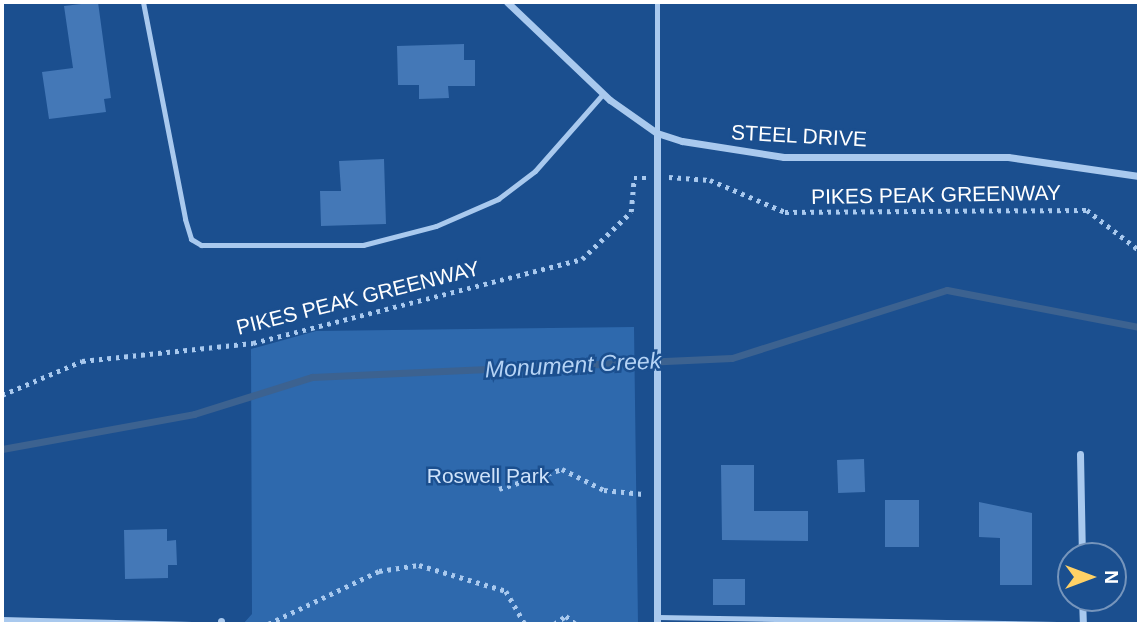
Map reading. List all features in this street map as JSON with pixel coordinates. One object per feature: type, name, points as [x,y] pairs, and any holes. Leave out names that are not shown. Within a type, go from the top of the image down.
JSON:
[{"type":"street","name":"STEEL DRIVE","points":[[507,2],[603,94],[657,133],[759,155],[1008,157],[1139,176]]},
{"type":"street","points":[[657,133],[657,621]]},
{"type":"street","points":[[1080,454],[1082,542]]},
{"type":"lane","points":[[143,2],[185,219],[191,239],[201,245],[363,245],[436,226],[498,199],[535,171],[603,94]]},
{"type":"lane","points":[[657,2],[657,133]]},
{"type":"lane","points":[[2,619],[192,624]]},
{"type":"lane","points":[[657,621],[1071,624]]},
{"type":"path","name":"PIKES PEAK GREENWAY","points":[[2,394],[82,361],[253,343],[582,259],[631,212],[634,177]]},
{"type":"path","name":"PIKES PEAK GREENWAY","points":[[685,177],[785,212],[885,216],[1022,208],[1087,210],[1139,250]]},
{"type":"path","points":[[499,489],[562,469],[604,490],[657,496]]},
{"type":"path","points":[[268,624],[379,571],[419,565],[506,591],[525,624]]},
{"type":"path","points":[[554,624],[566,616],[576,624]]},
{"type":"green space","name":"Roswell Park","points":[[634,327],[638,624],[243,624],[252,614],[251,349],[316,331]]},
{"type":"building","points":[[98,2],[111,98],[104,99],[106,112],[49,119],[42,72],[73,68],[64,6]]},
{"type":"building","points":[[464,44],[464,60],[475,60],[475,86],[448,86],[449,98],[419,99],[419,85],[398,85],[397,46]]},
{"type":"building","points":[[384,159],[386,224],[321,226],[320,191],[341,191],[339,161]]},
{"type":"building","points":[[864,459],[865,492],[838,493],[837,460]]},
{"type":"building","points":[[721,465],[754,465],[754,511],[808,511],[808,541],[722,540]]},
{"type":"building","points":[[885,500],[919,500],[919,547],[885,547]]},
{"type":"building","points":[[979,502],[1032,513],[1032,585],[1000,585],[1000,538],[979,537]]},
{"type":"building","points":[[167,529],[167,541],[176,540],[177,565],[168,565],[168,578],[125,579],[124,530]]},
{"type":"building","points":[[713,579],[745,579],[745,605],[713,605]]},
{"type":"waterway","name":"Monument Creek","points":[[2,449],[194,414],[312,377],[732,358],[947,290],[1139,327]]}]
